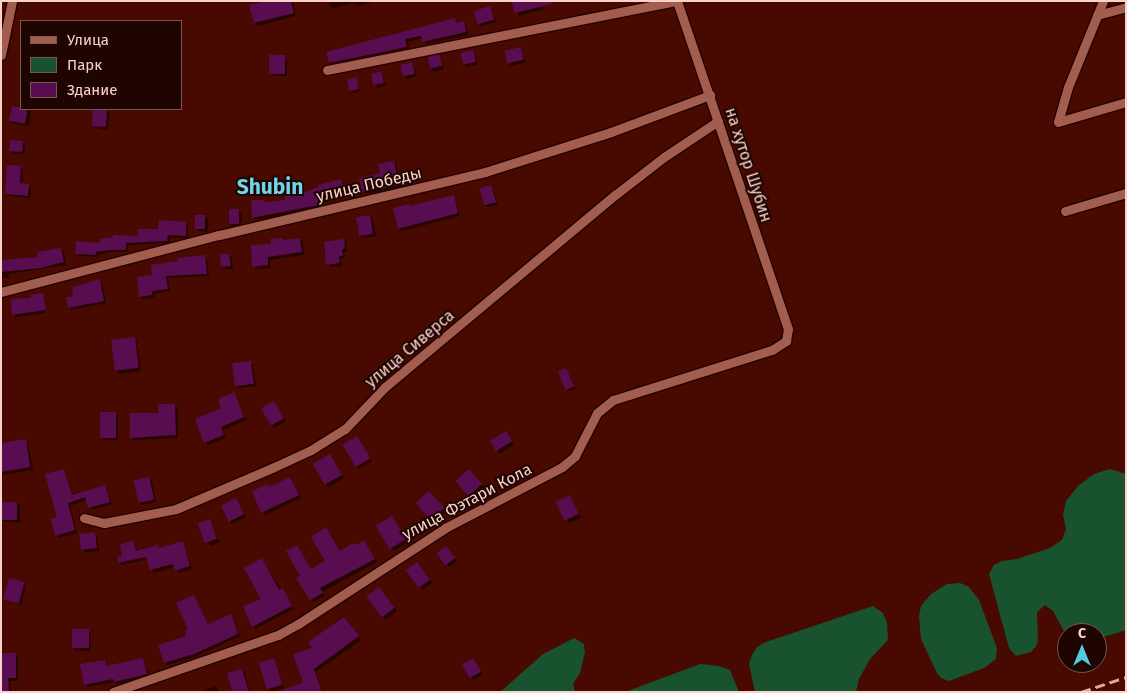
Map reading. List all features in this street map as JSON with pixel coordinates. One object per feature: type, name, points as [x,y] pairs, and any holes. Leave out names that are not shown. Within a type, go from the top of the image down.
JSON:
[{"type":"street","points":[[1,55],[12,1]]},
{"type":"street","points":[[327,70],[677,1]]},
{"type":"street","name":"на хутор Шубин","points":[[677,1],[710,95],[773,291],[786,322],[788,338]]},
{"type":"street","points":[[1103,1],[1068,87],[1058,122],[1126,102]]},
{"type":"street","points":[[1097,15],[1126,6]]},
{"type":"street","name":"улица Победы","points":[[1,292],[219,235],[485,172],[611,132],[710,95]]},
{"type":"street","name":"улица Сиверса","points":[[84,518],[104,523],[176,509],[311,450],[338,433],[385,387],[514,281],[614,195],[664,157],[718,121]]},
{"type":"street","points":[[1066,211],[1126,193]]},
{"type":"street","name":"улица Фэтари Кола","points":[[113,692],[278,635],[298,624],[444,528],[562,467],[575,456],[597,413],[613,400],[772,350],[784,344],[788,338]]},
{"type":"green space","points":[[1110,469],[1126,474],[1126,630],[1107,636],[1107,623],[1059,623],[1053,611],[1045,605],[1037,612],[1038,640],[1036,646],[1031,652],[1016,656],[1009,648],[989,574],[994,565],[1002,561],[1017,559],[1050,548],[1062,540],[1066,529],[1063,515],[1066,501],[1078,486],[1094,474]]},
{"type":"green space","points":[[960,583],[969,587],[979,600],[997,648],[996,659],[984,668],[949,681],[941,678],[937,673],[921,639],[919,616],[921,606],[931,594],[947,584]]},
{"type":"green space","points":[[873,606],[883,613],[887,623],[888,640],[870,659],[859,679],[856,692],[755,692],[749,664],[757,647],[766,642]]},
{"type":"green space","points":[[574,638],[584,644],[585,652],[580,673],[573,684],[575,692],[500,692],[543,654]]},
{"type":"green space","points":[[700,664],[719,666],[730,670],[739,692],[625,692]]},
{"type":"building","points":[[267,1],[291,1],[294,13],[254,23],[249,5]]},
{"type":"building","points":[[511,1],[551,1],[552,4],[515,13]]},
{"type":"building","points":[[490,6],[494,19],[478,24],[474,11]]},
{"type":"building","points":[[455,18],[456,23],[464,21],[466,32],[422,42],[421,36],[405,39],[407,47],[329,63],[326,52]]},
{"type":"building","points":[[521,47],[524,60],[507,63],[504,51]]},
{"type":"building","points":[[473,50],[476,62],[463,65],[460,53]]},
{"type":"building","points":[[439,54],[442,66],[430,69],[427,57]]},
{"type":"building","points":[[269,55],[285,55],[285,74],[269,74]]},
{"type":"building","points":[[412,62],[415,74],[403,77],[400,65]]},
{"type":"building","points":[[381,71],[384,83],[373,85],[371,74]]},
{"type":"building","points":[[356,77],[359,89],[349,91],[347,80]]},
{"type":"building","points":[[12,106],[20,108],[20,110],[28,110],[25,124],[9,121]]},
{"type":"building","points":[[93,110],[107,110],[106,127],[92,126]]},
{"type":"building","points":[[10,140],[23,141],[22,152],[9,151]]},
{"type":"building","points":[[394,161],[399,185],[362,192],[359,178],[380,173],[378,164]]},
{"type":"building","points":[[7,165],[21,166],[20,183],[29,184],[28,196],[5,194]]},
{"type":"building","points":[[341,179],[342,185],[346,184],[348,193],[333,197],[332,193],[317,197],[319,205],[252,218],[251,200],[264,200],[264,202],[285,200],[285,194],[301,193],[319,187],[318,185]]},
{"type":"building","points":[[491,185],[496,202],[484,206],[479,188]]},
{"type":"building","points":[[454,195],[458,213],[398,229],[393,208],[410,204],[410,206]]},
{"type":"building","points":[[229,209],[239,209],[239,224],[229,224]]},
{"type":"building","points":[[195,215],[205,215],[205,229],[195,229]]},
{"type":"building","points":[[370,215],[373,234],[359,236],[356,217]]},
{"type":"building","points":[[159,220],[186,222],[186,236],[168,235],[167,241],[126,243],[126,250],[96,252],[96,255],[75,254],[76,241],[100,243],[99,239],[113,237],[113,235],[138,236],[138,229],[158,229]]},
{"type":"building","points":[[282,238],[283,240],[300,238],[302,252],[268,257],[268,265],[252,267],[251,245],[271,244],[270,239]]},
{"type":"building","points":[[344,239],[345,249],[342,249],[343,256],[339,256],[340,263],[326,265],[324,242]]},
{"type":"building","points":[[61,248],[64,262],[41,268],[1,272],[1,260],[38,257],[37,252]]},
{"type":"building","points":[[220,254],[229,254],[231,266],[221,267]]},
{"type":"building","points":[[205,255],[207,274],[166,276],[168,289],[152,291],[152,295],[139,297],[137,277],[152,275],[151,265],[177,261],[177,258]]},
{"type":"building","points":[[100,279],[104,301],[68,308],[66,297],[72,297],[73,287]]},
{"type":"building","points":[[43,293],[46,310],[12,315],[11,299],[31,298],[30,295]]},
{"type":"building","points":[[135,337],[139,368],[115,371],[111,340]]},
{"type":"building","points":[[251,361],[254,384],[235,386],[232,363]]},
{"type":"building","points":[[566,368],[574,386],[566,390],[558,372]]},
{"type":"building","points":[[234,392],[244,417],[221,427],[224,435],[204,443],[195,419],[221,408],[218,399]]},
{"type":"building","points":[[274,401],[284,418],[271,426],[261,408]]},
{"type":"building","points":[[158,404],[175,404],[176,435],[130,438],[130,413],[158,413]]},
{"type":"building","points":[[100,412],[116,412],[116,438],[100,438]]},
{"type":"building","points":[[506,431],[512,441],[496,451],[490,441]]},
{"type":"building","points":[[357,436],[370,458],[356,467],[342,445]]},
{"type":"building","points":[[26,439],[30,467],[1,472],[1,443]]},
{"type":"building","points":[[330,454],[342,475],[325,485],[313,464]]},
{"type":"building","points":[[64,469],[72,495],[105,485],[110,502],[88,508],[85,497],[68,503],[75,530],[55,536],[51,519],[57,517],[45,474]]},
{"type":"building","points":[[469,469],[482,484],[469,496],[455,481]]},
{"type":"building","points":[[149,477],[154,499],[139,503],[133,481]]},
{"type":"building","points":[[290,477],[299,495],[261,513],[252,491],[268,484],[269,487]]},
{"type":"building","points":[[429,491],[444,508],[431,520],[415,503]]},
{"type":"building","points":[[570,495],[579,514],[564,521],[555,502]]},
{"type":"building","points":[[236,498],[244,514],[229,522],[221,506]]},
{"type":"building","points":[[1,502],[17,502],[17,520],[1,520]]},
{"type":"building","points":[[392,516],[406,539],[390,549],[376,526]]},
{"type":"building","points":[[210,519],[217,539],[205,543],[198,523]]},
{"type":"building","points":[[326,527],[340,551],[351,544],[358,544],[364,540],[375,559],[320,588],[323,593],[310,600],[296,578],[300,576],[286,551],[297,545],[311,569],[325,561],[311,537]]},
{"type":"building","points":[[95,532],[97,548],[81,550],[79,534]]},
{"type":"building","points":[[134,541],[136,551],[158,545],[159,548],[183,541],[190,566],[175,571],[173,564],[150,570],[146,557],[118,563],[117,557],[122,556],[120,544]]},
{"type":"building","points":[[446,546],[455,558],[445,565],[436,553]]},
{"type":"building","points":[[262,558],[279,590],[283,588],[292,606],[252,627],[243,606],[261,599],[244,568]]},
{"type":"building","points":[[417,562],[430,580],[419,588],[406,570]]},
{"type":"building","points":[[9,578],[24,582],[19,603],[3,599]]},
{"type":"building","points":[[379,587],[395,608],[382,617],[366,597]]},
{"type":"building","points":[[194,595],[208,624],[231,614],[238,634],[194,654],[164,663],[158,645],[186,636],[185,631],[188,629],[176,603]]},
{"type":"building","points":[[344,617],[359,636],[314,669],[322,692],[278,692],[303,682],[293,654],[312,648],[308,642]]},
{"type":"building","points":[[72,629],[89,629],[89,648],[72,648]]},
{"type":"building","points":[[1,653],[16,653],[16,678],[8,678],[9,692],[1,692]]},
{"type":"building","points":[[143,658],[147,674],[114,682],[113,679],[84,685],[80,664],[105,660],[106,666]]},
{"type":"building","points":[[274,658],[282,685],[267,689],[259,663]]},
{"type":"building","points":[[473,658],[481,672],[470,678],[462,664]]},
{"type":"building","points":[[242,669],[249,692],[232,692],[227,673]]},
{"type":"railway","points":[[1081,692],[1126,677]]},
{"type":"district","name":"Shubin","points":[[270,187]]}]
